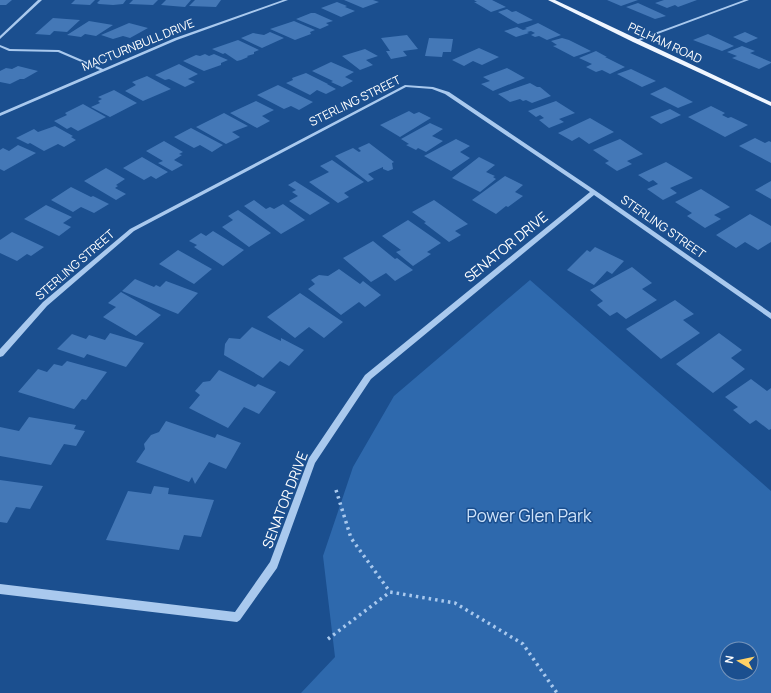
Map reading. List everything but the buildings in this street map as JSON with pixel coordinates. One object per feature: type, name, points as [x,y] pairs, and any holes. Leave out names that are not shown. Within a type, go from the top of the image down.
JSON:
[{"type":"main road","name":"PELHAM ROAD","points":[[551,0],[771,104]]},
{"type":"street","points":[[0,38],[40,0]]},
{"type":"street","name":"MACTURNBULL DRIVE","points":[[0,115],[176,39],[284,0]]},
{"type":"street","points":[[635,41],[747,0]]},
{"type":"street","points":[[0,46],[9,50],[59,51],[102,70]]},
{"type":"street","name":"STERLING STREET","points":[[0,354],[45,304],[132,230],[405,86],[433,88],[447,93],[594,192],[771,316]]},
{"type":"street","name":"SENATOR DRIVE","points":[[0,589],[236,617],[274,565],[312,461],[368,377],[594,192]]},
{"type":"path","points":[[336,490],[352,538],[390,592],[455,603],[462,607],[523,644],[557,693]]},
{"type":"path","points":[[328,639],[390,592]]},
{"type":"green space","name":"Power Glen Park","points":[[530,280],[771,491],[771,693],[301,693],[335,657],[323,556],[353,467],[394,396]]}]
